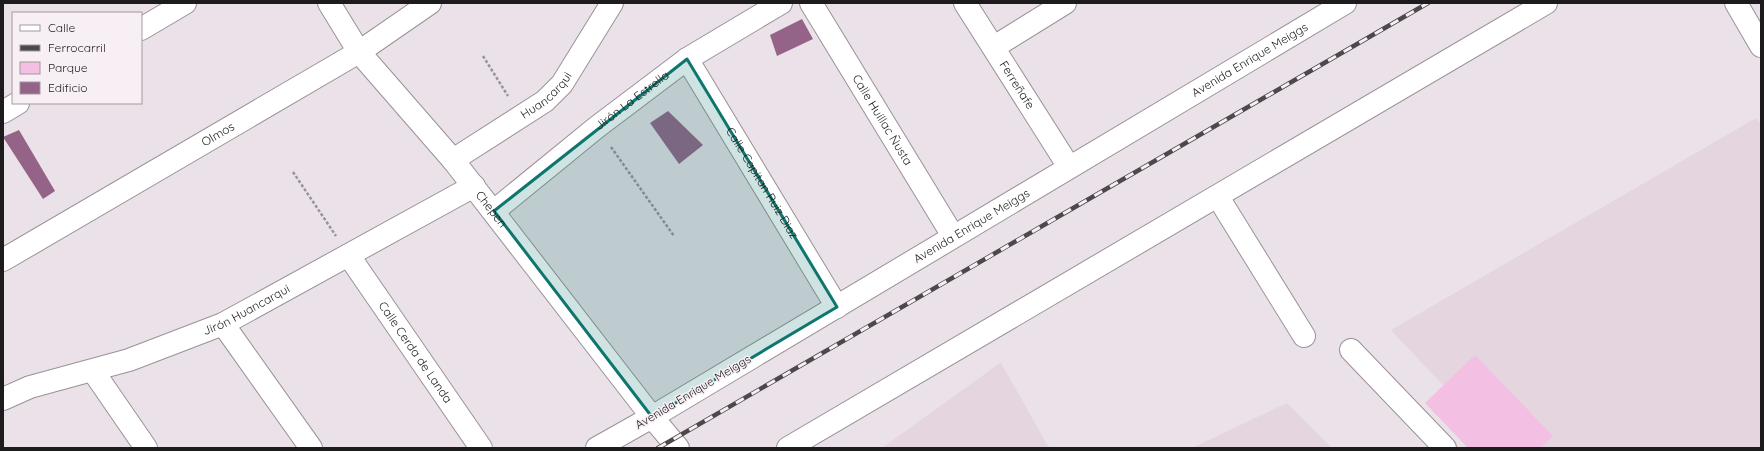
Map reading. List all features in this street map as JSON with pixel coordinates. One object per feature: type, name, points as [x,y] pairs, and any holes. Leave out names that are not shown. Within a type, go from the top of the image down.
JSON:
[{"type":"street","points":[[142,28],[185,3]]},
{"type":"street","name":"Chepen","points":[[329,3],[359,52],[474,186],[652,417],[678,448]]},
{"type":"street","name":"Olmos","points":[[3,260],[359,52],[430,3]]},
{"type":"street","name":"Huancarqui","points":[[453,160],[545,102],[562,84],[612,3]]},
{"type":"street","name":"Jirón La Estrella","points":[[494,211],[597,127],[686,59],[781,3]]},
{"type":"street","name":"Calle Huillac Ñusta","points":[[811,3],[953,236]]},
{"type":"street","name":"Ferreñafe","points":[[965,3],[1069,167]]},
{"type":"street","points":[[994,47],[1065,3]]},
{"type":"street","points":[[788,448],[1218,197],[1546,3]]},
{"type":"street","points":[[1736,3],[1761,46]]},
{"type":"street","name":"Avenida Enrique Meiggs","points":[[598,448],[837,307],[1339,4]]},
{"type":"street","name":"Calle Capitan Ruiz Diaz","points":[[686,59],[837,307]]},
{"type":"street","points":[[3,112],[16,104]]},
{"type":"street","name":"Jirón Huancarqui","points":[[3,399],[30,387],[129,360],[223,324],[474,186]]},
{"type":"street","points":[[1218,197],[1304,336]]},
{"type":"street","name":"Calle Cerda de Landa","points":[[349,256],[481,448]]},
{"type":"street","points":[[223,324],[311,448]]},
{"type":"street","points":[[1351,350],[1445,448]]},
{"type":"street","points":[[93,371],[146,448]]},
{"type":"path","points":[[482,56],[522,117]]},
{"type":"path","points":[[597,127],[674,236]]},
{"type":"path","points":[[293,172],[349,256]]},
{"type":"highlighted area","points":[[687,59],[837,307],[652,417],[494,211]]},
{"type":"shaded area","points":[[1756,118],[1761,124],[1761,448],[1502,448],[1391,330]]},
{"type":"shaded area","points":[[1000,363],[1049,448],[882,448]]},
{"type":"shaded area","points":[[1287,403],[1332,448],[1192,448]]},
{"type":"green space","points":[[1475,355],[1553,436],[1540,448],[1468,448],[1425,403]]},
{"type":"building","points":[[802,19],[813,39],[777,56],[770,35]]},
{"type":"building","points":[[668,111],[703,145],[679,164],[650,123]]},
{"type":"building","points":[[19,130],[55,191],[43,199],[3,137]]},
{"type":"railway","points":[[658,448],[1428,3]]}]
